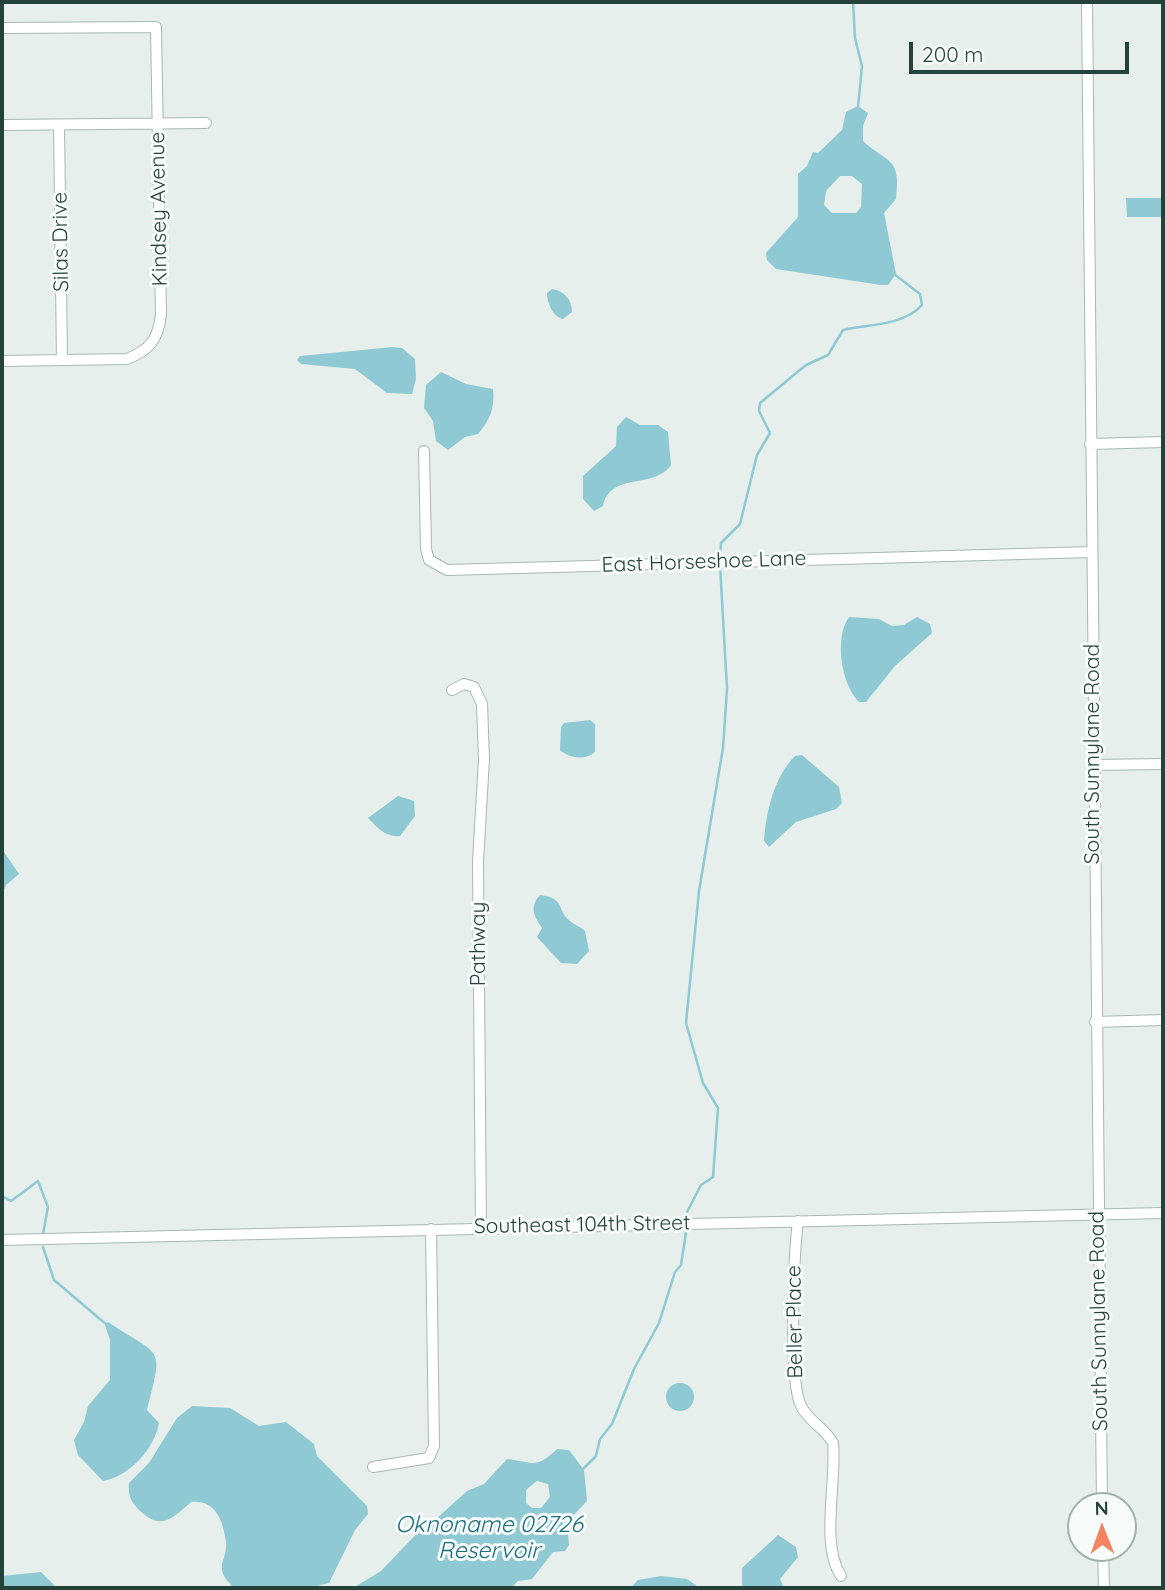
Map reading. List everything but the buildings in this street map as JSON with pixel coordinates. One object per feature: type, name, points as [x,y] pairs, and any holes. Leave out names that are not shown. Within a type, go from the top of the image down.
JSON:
[{"type":"street","name":"South Sunnylane Road","points":[[1087,2],[1102,1492]]},
{"type":"street","name":"Kindsey Avenue","points":[[2,28],[156,27],[159,332],[153,343],[141,354],[128,359],[2,361]]},
{"type":"street","points":[[2,125],[206,123]]},
{"type":"street","name":"Silas Drive","points":[[60,125],[62,360]]},
{"type":"street","points":[[1090,443],[1163,442]]},
{"type":"street","name":"East Horseshoe Lane","points":[[424,451],[426,550],[429,560],[447,570],[1092,552]]},
{"type":"street","name":"Pathway","points":[[452,690],[458,685],[474,687],[482,704],[484,759],[478,861],[481,1228]]},
{"type":"street","points":[[1093,765],[1163,764]]},
{"type":"street","points":[[1096,1022],[1163,1020]]},
{"type":"street","name":"Southeast 104th Street","points":[[2,1240],[1163,1213]]},
{"type":"street","name":"Beller Place","points":[[798,1221],[793,1255],[795,1377],[800,1405],[833,1443],[832,1548],[836,1568],[841,1576]]},
{"type":"street","points":[[373,1467],[429,1458],[434,1446],[431,1229]]},
{"type":"street","points":[[1103,1562],[1104,1588]]},
{"type":"water","points":[[858,106],[868,113],[863,126],[863,141],[890,162],[897,175],[896,199],[884,213],[896,274],[888,285],[776,269],[767,260],[766,253],[798,217],[798,174],[807,166],[813,152],[818,153],[842,130],[846,112]],"holes":[[[840,176],[852,176],[862,184],[861,207],[856,213],[832,213],[824,205],[826,191]]]},
{"type":"water","points":[[1126,198],[1163,198],[1163,217],[1127,217]]},
{"type":"water","points":[[552,289],[564,294],[571,303],[572,312],[563,319],[554,313],[549,305],[547,293]]},
{"type":"water","points":[[402,348],[415,359],[416,379],[412,394],[387,393],[355,369],[301,364],[297,360],[300,356]]},
{"type":"water","points":[[441,372],[466,384],[493,389],[489,419],[482,429],[478,434],[465,437],[448,450],[436,441],[433,421],[424,408],[426,385]]},
{"type":"water","points":[[626,417],[640,425],[658,425],[668,432],[671,465],[664,473],[615,488],[603,506],[594,511],[583,499],[583,476],[616,446],[617,427]]},
{"type":"water","points":[[849,617],[879,619],[892,626],[904,625],[917,617],[930,624],[932,633],[895,666],[866,702],[859,702],[844,673],[841,648],[844,626]]},
{"type":"water","points":[[590,720],[595,724],[595,752],[587,757],[577,757],[560,750],[561,727],[564,723]]},
{"type":"water","points":[[802,755],[839,787],[842,803],[836,809],[796,822],[769,847],[764,841],[776,784],[795,756]]},
{"type":"water","points":[[398,796],[414,801],[415,816],[400,836],[395,836],[382,831],[368,818]]},
{"type":"water","points":[[2,849],[19,874],[6,885],[2,895]]},
{"type":"water","points":[[540,895],[554,899],[566,917],[585,931],[589,951],[577,964],[561,963],[537,937],[542,928],[534,908]]},
{"type":"water","points":[[108,1322],[149,1348],[154,1355],[156,1373],[147,1410],[159,1423],[152,1442],[139,1460],[122,1473],[103,1481],[78,1455],[74,1440],[84,1422],[88,1406],[110,1380],[110,1340],[105,1325]]},
{"type":"water","points":[[680,1383],[690,1387],[694,1397],[690,1407],[680,1411],[670,1407],[666,1397],[670,1387]]},
{"type":"water","points":[[192,1406],[230,1408],[259,1426],[286,1422],[314,1444],[317,1456],[367,1506],[368,1514],[355,1530],[329,1583],[309,1588],[234,1588],[223,1574],[225,1534],[220,1519],[212,1508],[199,1502],[191,1502],[171,1518],[159,1521],[146,1516],[135,1506],[129,1494],[129,1483],[149,1463],[177,1418]]},
{"type":"water","name":"Oknoname 02726 Reservoir","points":[[557,1449],[569,1450],[584,1470],[587,1501],[567,1522],[569,1545],[565,1551],[553,1552],[532,1579],[518,1581],[511,1588],[353,1588],[381,1571],[423,1527],[467,1491],[484,1484],[507,1459],[539,1462]],"holes":[[[537,1481],[548,1484],[550,1497],[541,1508],[532,1508],[526,1503],[526,1490]]]},
{"type":"water","points":[[778,1535],[796,1547],[798,1557],[780,1579],[784,1588],[742,1588],[742,1568]]},
{"type":"water","points":[[41,1572],[57,1588],[2,1588],[2,1576]]},
{"type":"water","points":[[661,1576],[687,1579],[700,1588],[630,1588],[638,1580]]},
{"type":"waterway","points":[[853,2],[855,38],[862,66],[858,107]]},
{"type":"waterway","points":[[720,558],[721,543],[740,524],[757,455],[770,433],[759,411],[760,403],[806,365],[828,355],[843,330],[896,321],[922,305],[920,294],[894,274]]},
{"type":"waterway","points":[[687,1212],[701,1185],[713,1177],[718,1108],[703,1083],[686,1023],[699,891],[723,748],[727,689],[720,565]]},
{"type":"waterway","points":[[2,1196],[11,1201],[38,1181],[48,1207],[43,1234]]},
{"type":"waterway","points":[[581,1471],[596,1456],[600,1439],[612,1424],[634,1369],[659,1323],[675,1272],[681,1265],[686,1232]]},
{"type":"waterway","points":[[43,1247],[54,1280],[107,1325]]}]
